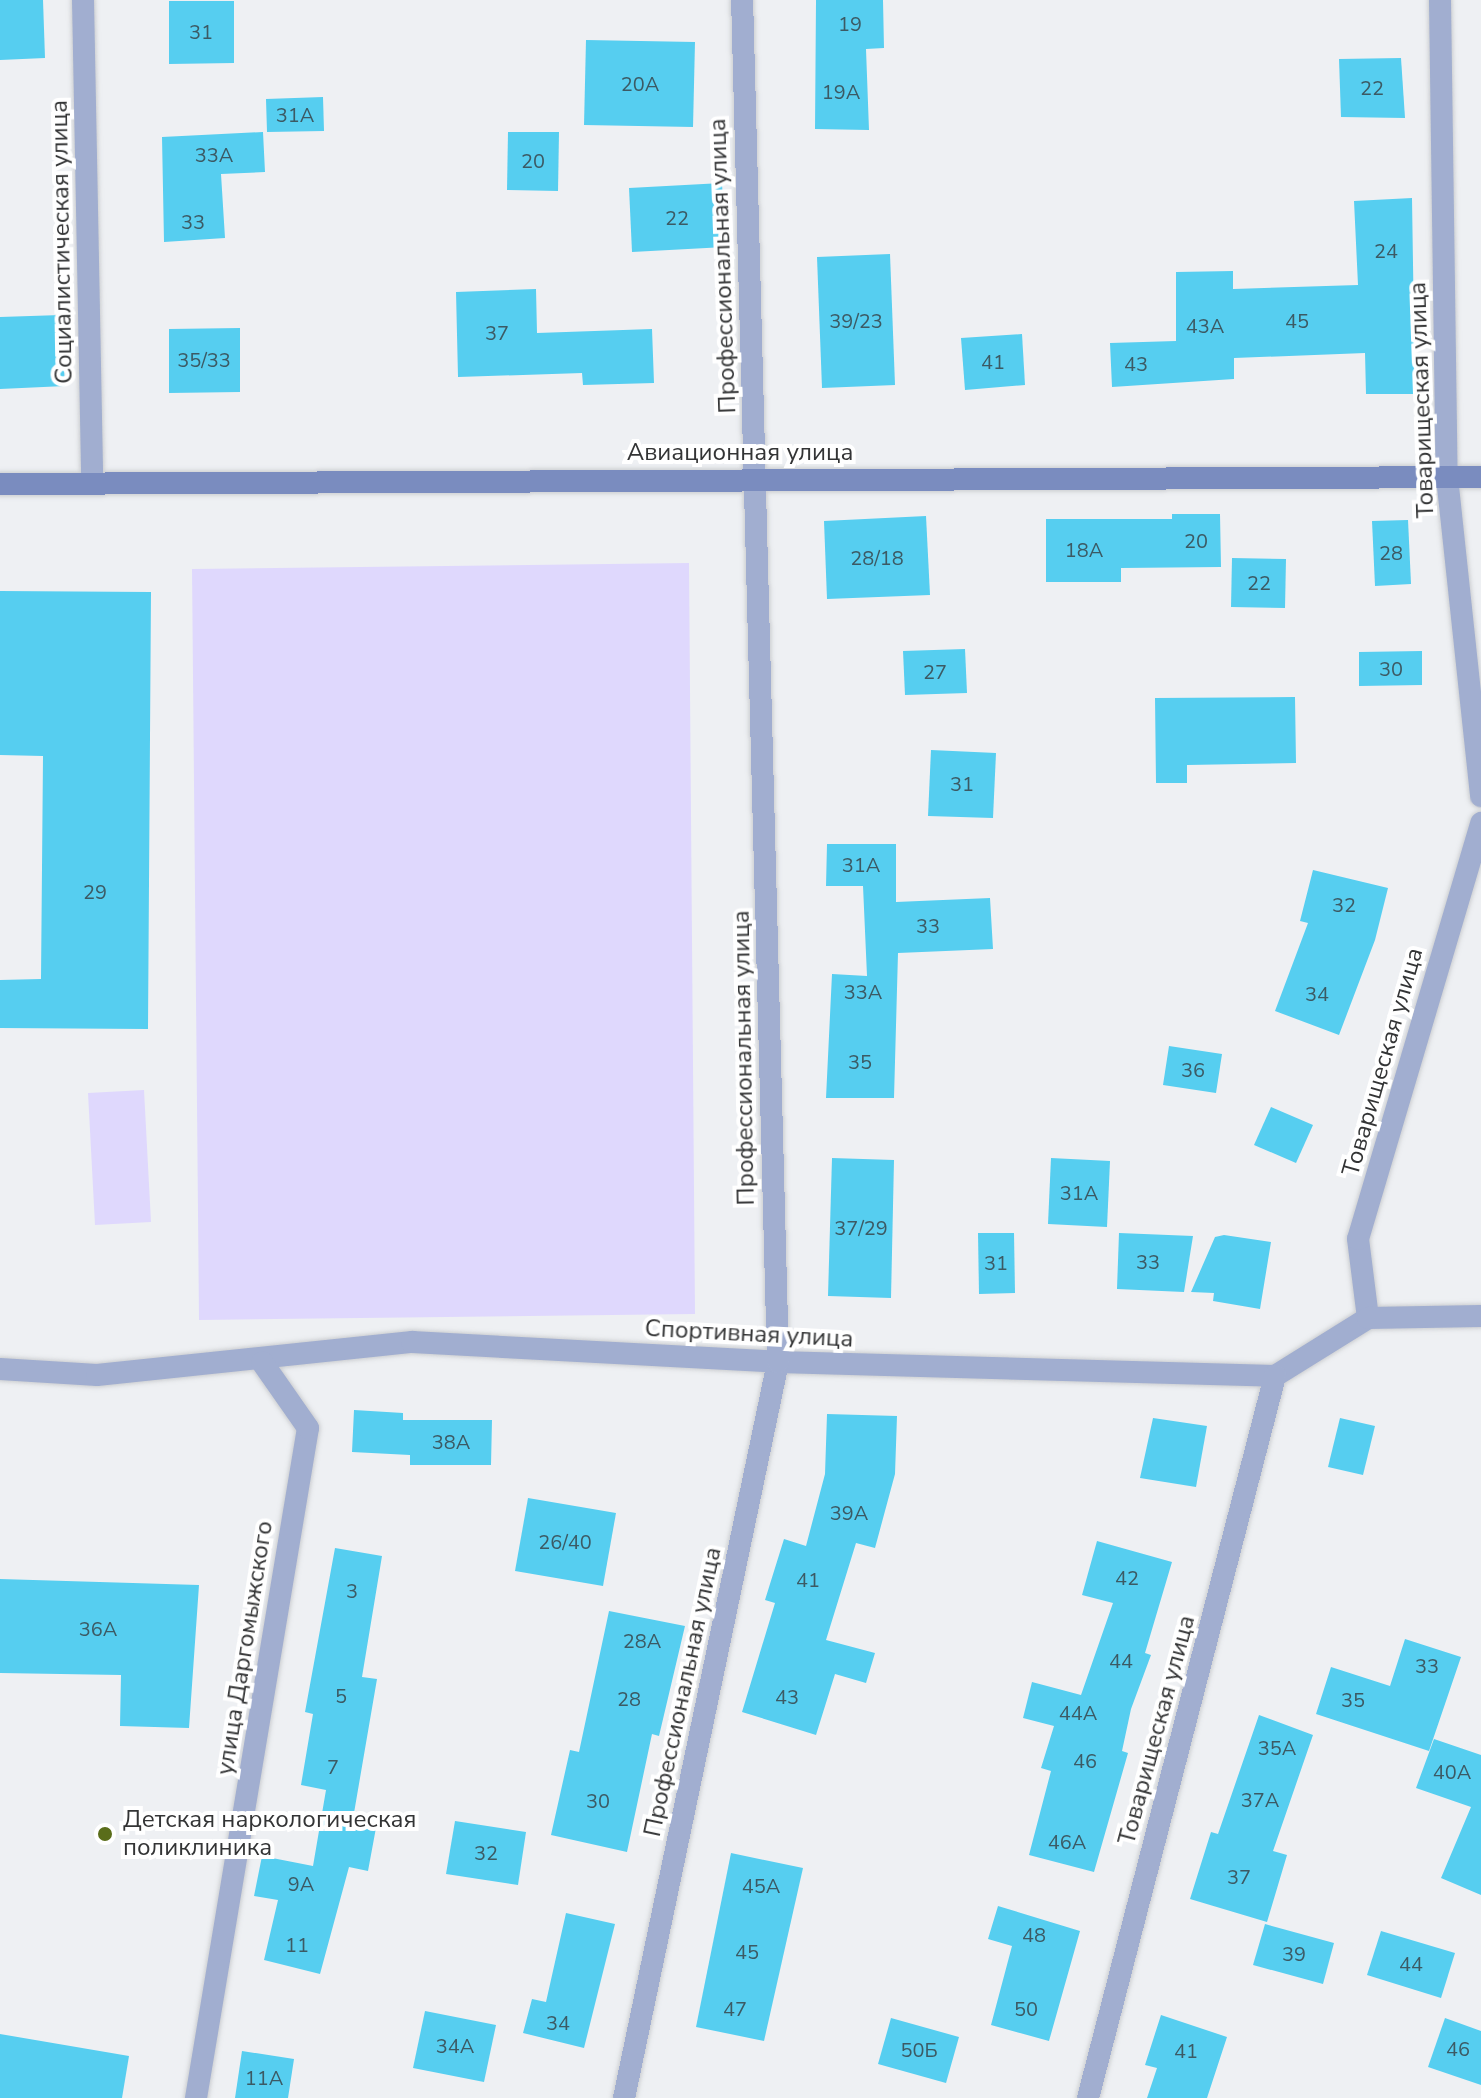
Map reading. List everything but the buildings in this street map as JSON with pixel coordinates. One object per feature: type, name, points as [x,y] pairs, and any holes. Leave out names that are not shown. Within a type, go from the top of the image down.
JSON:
[{"type":"main road","name":"Авиационная улица","points":[[0,484],[1481,477]]},
{"type":"street","name":"Социалистическая улица","points":[[83,0],[92,484]]},
{"type":"street","name":"Профессиональная улица","points":[[624,2098],[778,1362],[742,0]]},
{"type":"street","name":"Товарищеская улица","points":[[1440,0],[1447,477],[1481,796]]},
{"type":"street","name":"Товарищеская улица","points":[[1368,1318],[1358,1239],[1481,823]]},
{"type":"street","points":[[1275,1376],[1368,1318],[1481,1316]]},
{"type":"street","name":"Спортивная улица","points":[[0,1369],[97,1375],[262,1362],[412,1342],[778,1362],[1275,1376]]},
{"type":"street","name":"улица Даргомыжского","points":[[196,2098],[308,1428],[262,1362]]},
{"type":"street","name":"Товарищеская улица","points":[[1088,2098],[1275,1376]]},
{"type":"shaded area","points":[[689,563],[695,1314],[199,1320],[192,569]]},
{"type":"shaded area","points":[[144,1090],[151,1222],[95,1225],[88,1093]]},
{"type":"place","name":"Детская наркологическая поликлиника","points":[[105,1834]]}]
